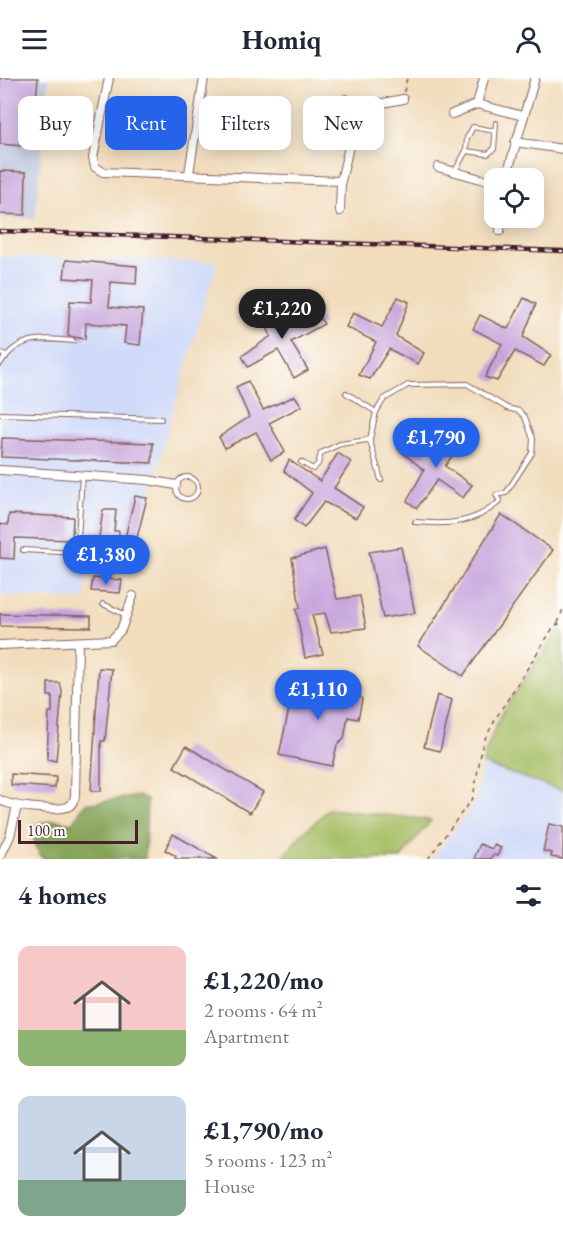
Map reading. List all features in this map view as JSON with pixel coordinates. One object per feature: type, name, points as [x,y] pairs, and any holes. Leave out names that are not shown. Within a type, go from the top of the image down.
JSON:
[{"type":"street","points":[[109,78],[93,158],[95,167],[106,172],[189,173],[340,181]]},
{"type":"street","points":[[189,173],[204,78]]},
{"type":"street","points":[[477,104],[484,78]]},
{"type":"street","points":[[508,168],[535,78]]},
{"type":"street","points":[[384,103],[403,99]]},
{"type":"street","points":[[452,114],[477,104],[523,116]]},
{"type":"street","points":[[515,142],[563,149]]},
{"type":"street","points":[[340,211],[340,181],[348,150]]},
{"type":"street","points":[[438,167],[484,180]]},
{"type":"street","points":[[0,470],[148,480],[176,485]]},
{"type":"street","points":[[0,645],[111,640],[121,630],[133,596]]},
{"type":"street","points":[[0,800],[17,806],[64,808],[69,807],[75,797],[78,643]]},
{"type":"street","points":[[0,856],[10,836],[17,806]]},
{"type":"lane","points":[[466,151],[488,154],[494,149],[496,123]]},
{"type":"lane","points":[[455,171],[466,151],[467,138],[473,127],[495,131]]},
{"type":"lane","points":[[0,364],[22,345],[39,338],[74,341]]},
{"type":"lane","points":[[0,352],[6,357]]},
{"type":"lane","points":[[301,462],[313,469],[318,464],[321,453],[340,444],[370,439],[376,412],[384,399],[408,386],[467,384],[507,408],[519,411],[525,417],[533,439],[532,453],[506,493],[496,495],[500,501],[488,512],[448,525],[415,522]]},
{"type":"lane","points":[[346,393],[376,412]]},
{"type":"lane","points":[[0,414],[160,419]]},
{"type":"lane","points":[[367,440],[370,441],[381,480]]},
{"type":"lane","points":[[23,550],[77,553],[82,476]]},
{"type":"lane","points":[[187,476],[195,479],[198,490],[195,496],[184,499],[176,492],[176,485],[180,479],[187,476]]},
{"type":"lane","points":[[103,604],[127,615]]},
{"type":"path","points":[[403,99],[407,78]]},
{"type":"path","points":[[428,859],[472,796],[483,742],[499,713],[558,624],[563,609]]},
{"type":"path","points":[[558,624],[563,625]]},
{"type":"shaded area","points":[[0,78],[49,78],[47,96],[18,96],[18,150],[42,150],[35,219],[0,217]]},
{"type":"shaded area","points":[[0,256],[217,262],[171,418],[132,565],[88,563],[85,600],[0,595]]},
{"type":"shaded area","points":[[559,630],[563,632],[563,859],[432,859],[469,811],[476,798],[485,752],[492,735],[521,685]]},
{"type":"green space","points":[[559,630],[563,632],[563,791],[483,764],[495,727],[504,710]]},
{"type":"green space","points":[[139,796],[147,799],[145,859],[43,859],[35,846],[32,826],[55,820],[72,823],[85,804]]},
{"type":"green space","points":[[329,809],[431,820],[400,859],[282,859],[300,836]]},
{"type":"building","points":[[0,78],[38,78],[36,96],[18,96],[18,146],[0,144]]},
{"type":"building","points":[[0,171],[26,172],[25,215],[0,214]]},
{"type":"building","points":[[66,260],[137,266],[136,284],[111,282],[109,307],[143,310],[140,345],[124,343],[126,326],[86,323],[85,339],[68,336],[70,301],[91,302],[93,280],[64,278]]},
{"type":"building","points":[[398,297],[409,302],[396,336],[424,353],[418,364],[389,349],[370,379],[359,375],[376,342],[346,327],[353,313],[382,327]]},
{"type":"building","points":[[524,298],[536,304],[523,337],[551,355],[544,366],[515,351],[497,381],[485,377],[502,344],[473,329],[480,315],[508,329]]},
{"type":"building","points":[[269,300],[284,328],[317,314],[324,324],[291,342],[308,370],[294,378],[278,350],[248,367],[242,356],[271,336],[257,306]]},
{"type":"building","points":[[248,381],[263,410],[295,396],[302,406],[269,423],[285,452],[271,460],[256,432],[225,448],[219,437],[249,417],[236,387]]},
{"type":"building","points":[[455,430],[466,436],[445,466],[472,485],[463,498],[437,480],[417,508],[407,501],[424,470],[398,449],[406,439],[433,457]]},
{"type":"building","points":[[2,438],[153,443],[152,463],[1,457]]},
{"type":"building","points":[[338,453],[351,462],[334,488],[363,507],[356,518],[324,502],[304,528],[294,520],[312,493],[284,471],[289,460],[320,481]]},
{"type":"building","points":[[135,496],[147,498],[131,562],[123,560],[127,546],[123,546]]},
{"type":"building","points":[[103,510],[116,510],[114,531],[119,531],[118,546],[97,545],[97,561],[80,561],[82,537],[99,537]]},
{"type":"building","points":[[9,514],[73,517],[72,540],[15,538],[14,559],[0,558],[0,524],[8,525]]},
{"type":"building","points":[[501,514],[553,550],[463,676],[418,646]]},
{"type":"building","points":[[401,547],[415,613],[383,618],[369,552]]},
{"type":"building","points":[[325,549],[337,599],[360,596],[366,628],[331,632],[325,613],[312,615],[323,654],[305,658],[296,609],[300,608],[292,558]]},
{"type":"building","points":[[93,578],[122,580],[120,593],[91,591]]},
{"type":"building","points":[[0,614],[91,616],[91,627],[0,626]]},
{"type":"building","points":[[99,668],[112,669],[105,741],[101,741],[101,791],[91,791]]},
{"type":"building","points":[[295,682],[313,682],[358,692],[362,700],[358,719],[348,717],[344,739],[337,745],[332,766],[279,755]]},
{"type":"building","points":[[48,683],[60,683],[62,691],[56,761],[47,759],[49,712],[52,712],[52,696],[48,696]]},
{"type":"building","points":[[437,695],[452,700],[440,751],[424,747]]},
{"type":"building","points":[[186,746],[263,792],[250,813],[174,767]]},
{"type":"building","points":[[11,774],[56,777],[55,788],[11,785]]},
{"type":"building","points":[[549,824],[563,827],[563,859],[551,857],[552,853],[543,851]]},
{"type":"building","points":[[173,834],[217,859],[175,859],[176,856],[165,850]]},
{"type":"building","points":[[480,844],[492,849],[494,845],[501,848],[497,856],[493,855],[491,859],[474,859]]},
{"type":"railway","points":[[0,231],[563,251]]}]
